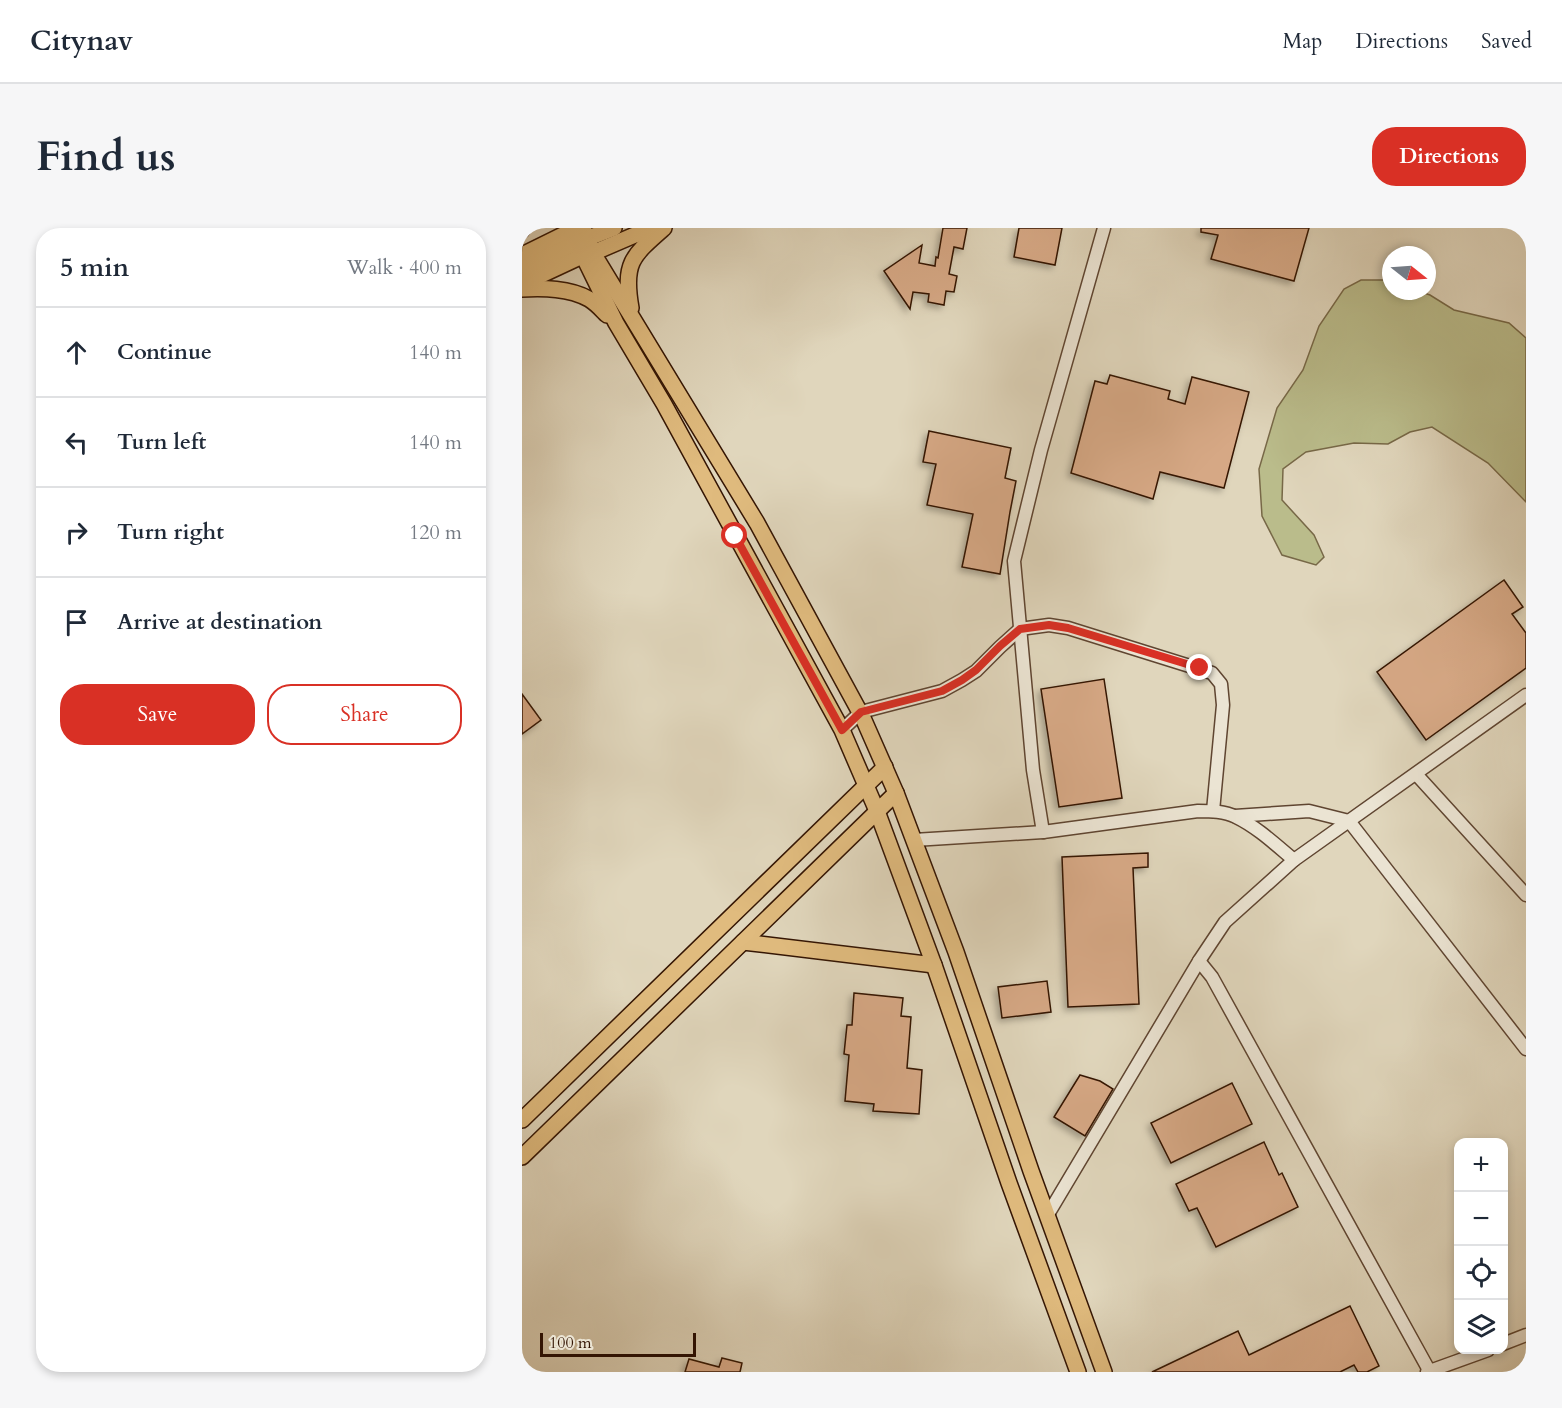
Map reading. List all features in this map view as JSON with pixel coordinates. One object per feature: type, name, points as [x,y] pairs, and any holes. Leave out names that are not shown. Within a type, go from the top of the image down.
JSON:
[{"type":"main road","points":[[522,255],[614,228]]},
{"type":"main road","points":[[522,269],[580,238],[651,228]]},
{"type":"main road","points":[[632,317],[628,292],[629,271],[633,258],[664,228]]},
{"type":"main road","points":[[522,284],[580,238]]},
{"type":"main road","points":[[580,238],[632,317],[757,523],[861,712],[896,793],[956,952],[1047,1216],[1104,1372]]},
{"type":"main road","points":[[580,238],[616,323],[664,404],[842,730],[877,811],[934,965],[1009,1183],[1078,1372]]},
{"type":"main road","points":[[522,289],[557,290],[577,294],[591,300],[616,323]]},
{"type":"main road","points":[[522,1120],[885,767]]},
{"type":"main road","points":[[522,1157],[896,793]]},
{"type":"main road","points":[[742,942],[934,965]]},
{"type":"street","points":[[1043,832],[1033,770],[1014,561],[1041,450],[1104,228]]},
{"type":"street","points":[[842,730],[861,712],[942,691],[962,680],[1020,629],[1049,625],[1068,628],[1212,673],[1221,684],[1223,705],[1213,812]]},
{"type":"street","points":[[1047,1216],[1199,960],[1225,922],[1294,860],[1526,696]]},
{"type":"street","points":[[1416,774],[1526,894]]},
{"type":"street","points":[[914,840],[1043,832],[1198,811],[1235,816],[1309,811],[1348,821],[1526,1049]]},
{"type":"street","points":[[1235,816],[1294,860]]},
{"type":"street","points":[[1199,960],[1212,977],[1429,1372],[1477,1354]]},
{"type":"street","points":[[1508,1342],[1526,1335]]},
{"type":"green space","points":[[1361,280],[1382,280],[1382,300],[1436,299],[1454,310],[1509,323],[1526,338],[1526,502],[1488,463],[1432,427],[1410,432],[1388,444],[1354,443],[1306,452],[1283,469],[1282,500],[1314,535],[1324,557],[1316,565],[1282,555],[1262,516],[1259,469],[1277,408],[1303,370],[1319,326],[1344,289]]},
{"type":"building","points":[[943,228],[967,228],[963,249],[954,247],[949,274],[957,276],[954,292],[946,291],[944,305],[928,302],[929,294],[913,292],[910,309],[884,271],[922,245],[919,263],[935,266]]},
{"type":"building","points":[[1019,228],[1062,228],[1055,265],[1014,257]]},
{"type":"building","points":[[1201,228],[1309,228],[1294,281],[1211,259],[1218,235],[1201,232]]},
{"type":"building","points":[[1110,375],[1170,391],[1168,399],[1185,404],[1192,377],[1249,392],[1224,488],[1160,472],[1153,499],[1071,473],[1095,381],[1107,384]]},
{"type":"building","points":[[929,431],[1011,448],[1005,478],[1016,481],[1000,574],[962,567],[973,514],[927,505],[936,464],[923,462]]},
{"type":"building","points":[[1504,580],[1523,607],[1512,614],[1526,633],[1526,668],[1426,740],[1377,672]]},
{"type":"building","points":[[1104,679],[1122,798],[1059,807],[1041,689]]},
{"type":"building","points":[[522,694],[541,720],[522,734]]},
{"type":"building","points":[[1148,853],[1148,867],[1133,868],[1139,1004],[1068,1007],[1062,857]]},
{"type":"building","points":[[1047,981],[1051,1012],[1002,1018],[998,987]]},
{"type":"building","points":[[854,993],[903,998],[901,1016],[911,1017],[907,1068],[922,1070],[919,1114],[873,1111],[874,1104],[845,1101],[849,1055],[844,1054],[847,1025],[852,1025]]},
{"type":"building","points":[[1080,1075],[1100,1081],[1113,1089],[1085,1136],[1054,1117]]},
{"type":"building","points":[[1232,1083],[1252,1124],[1171,1163],[1151,1123]]},
{"type":"building","points":[[1264,1142],[1279,1175],[1282,1173],[1298,1207],[1216,1247],[1197,1208],[1189,1211],[1176,1184]]},
{"type":"building","points":[[1350,1306],[1379,1366],[1367,1372],[1358,1372],[1354,1365],[1340,1372],[1152,1372],[1238,1331],[1249,1355]]},
{"type":"building","points":[[722,1358],[742,1363],[740,1372],[685,1372],[689,1359],[719,1367]]},
{"type":"route","points":[[735,536],[842,730],[861,712],[942,691],[962,680],[1020,629],[1049,625],[1068,628],[1200,668]]}]
